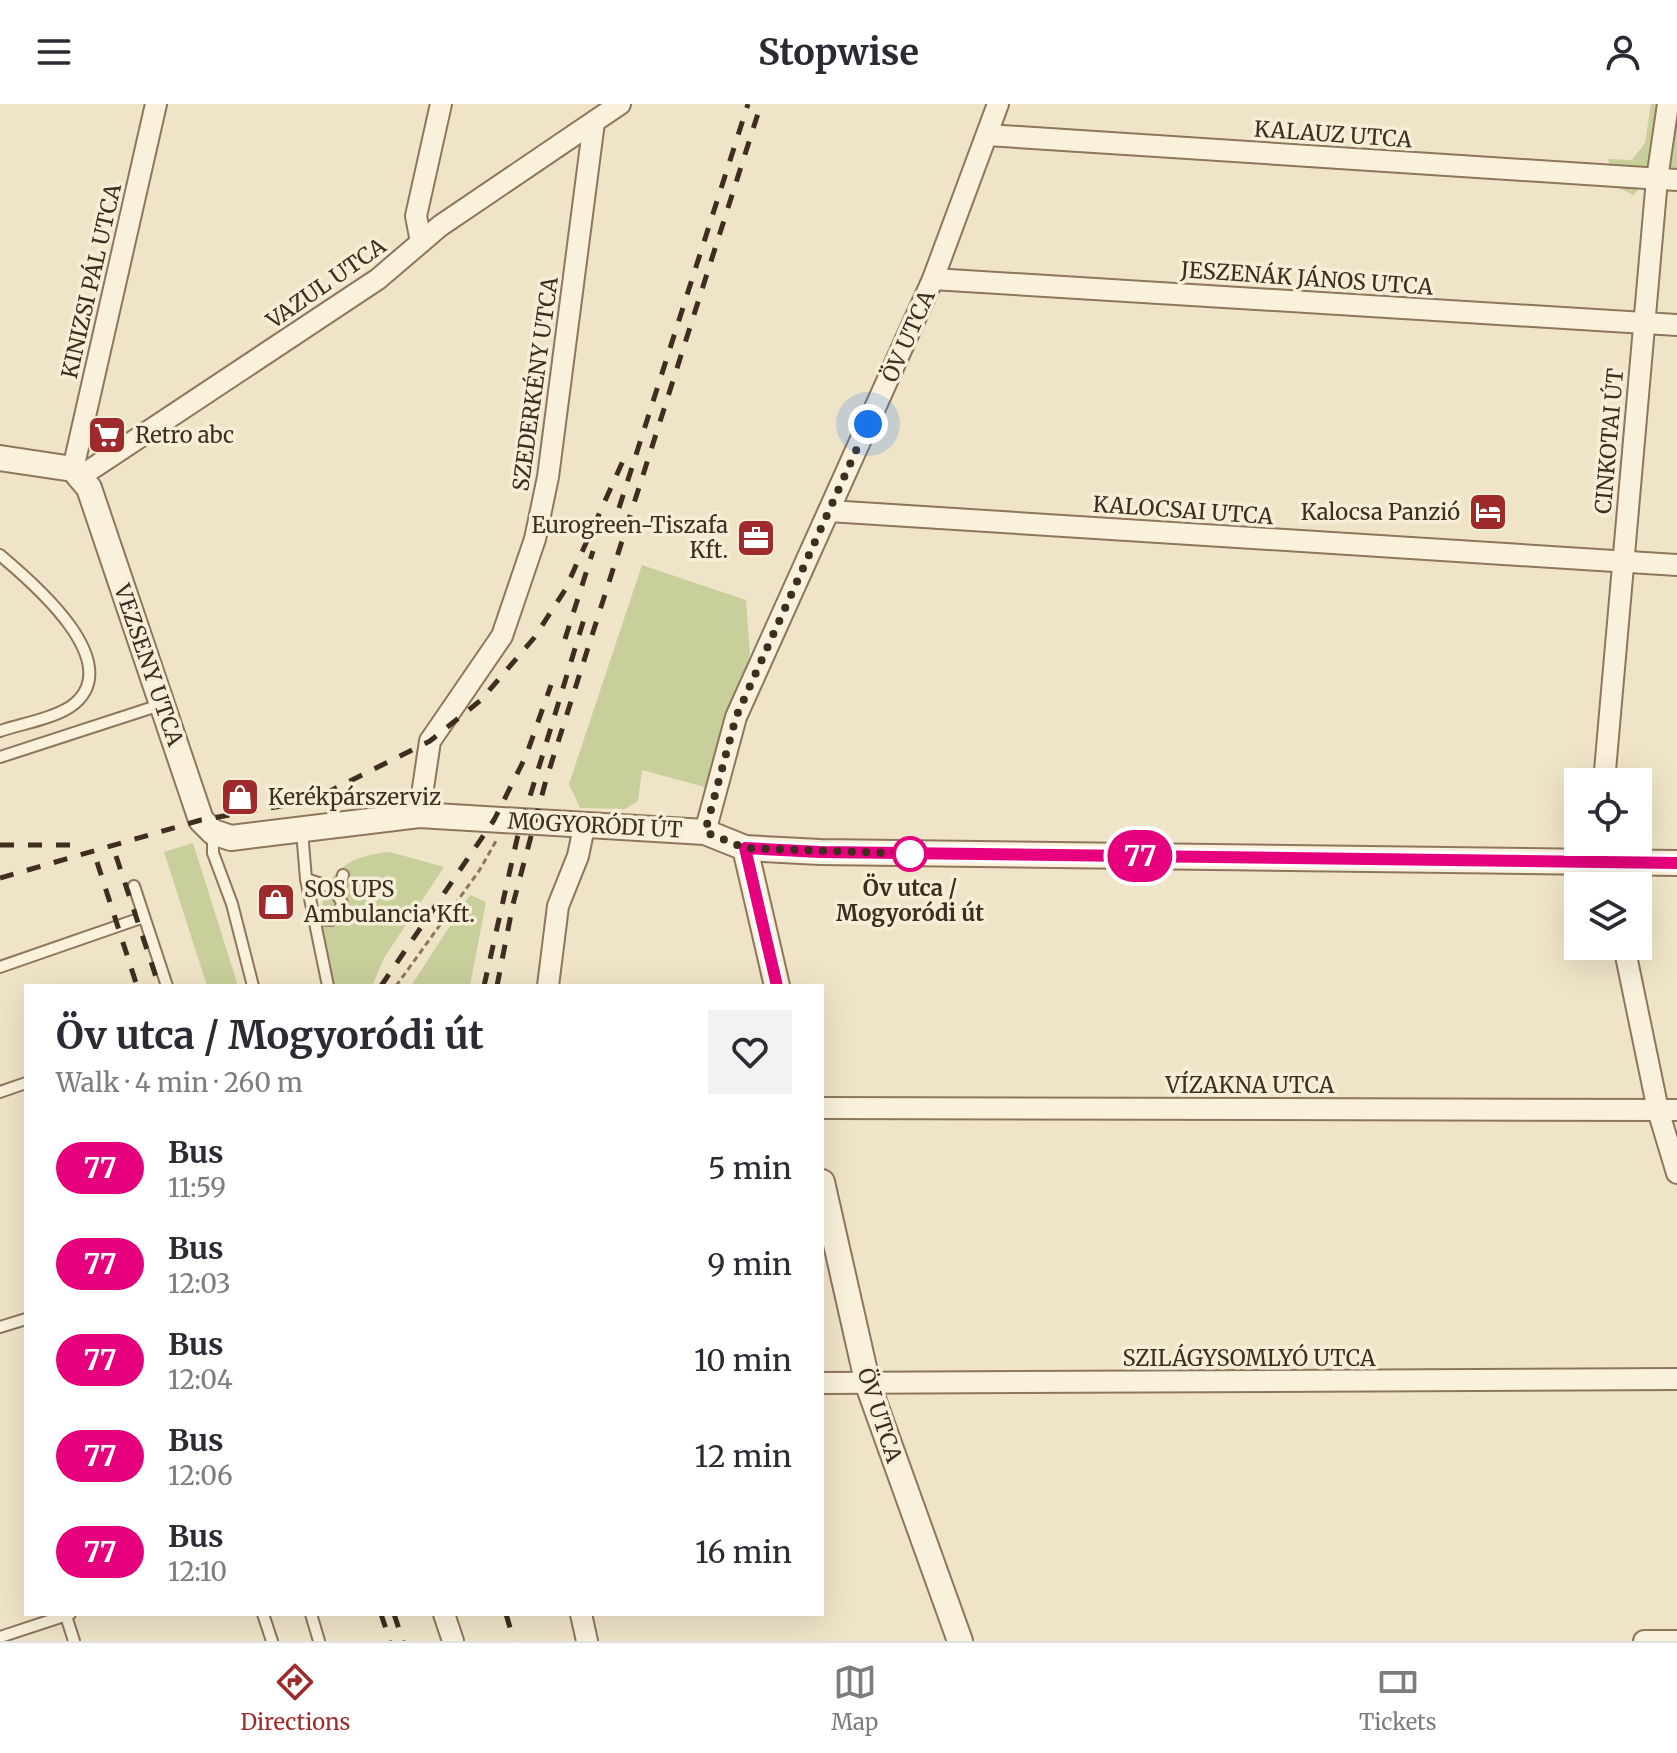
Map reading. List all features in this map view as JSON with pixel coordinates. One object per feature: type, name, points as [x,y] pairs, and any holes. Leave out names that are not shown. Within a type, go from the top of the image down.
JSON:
[{"type":"street","name":"KINIZSI PÁL UTCA","points":[[77,472],[156,104]]},
{"type":"street","points":[[421,242],[416,216],[441,104]]},
{"type":"street","name":"VAZUL UTCA","points":[[77,472],[378,279],[421,242],[620,104]]},
{"type":"street","name":"ÖV UTCA","points":[[705,832],[736,717],[933,279],[998,104]]},
{"type":"street","name":"CINKOTAI ÚT","points":[[1605,768],[1644,323],[1667,179],[1668,104]]},
{"type":"street","name":"SZEDERKÉNY UTCA","points":[[419,815],[430,741],[502,636],[535,539],[548,477],[594,122]]},
{"type":"street","name":"KALAUZ UTCA","points":[[987,135],[1667,179]]},
{"type":"street","name":"JESZENÁK JÁNOS UTCA","points":[[933,279],[1677,325]]},
{"type":"street","points":[[0,458],[77,472]]},
{"type":"street","name":"VEZSENY UTCA","points":[[77,472],[89,488],[201,820],[222,835]]},
{"type":"street","name":"KALOCSAI UTCA","points":[[829,511],[1677,565]]},
{"type":"street","name":"MOGYORÓDI ÚT","points":[[222,835],[419,815],[705,832],[745,848],[820,852],[1564,852]]},
{"type":"street","points":[[548,984],[558,906],[578,856],[584,827]]},
{"type":"street","points":[[745,848],[777,984]]},
{"type":"street","name":"MOGYORÓDI ÚT","points":[[1632,856],[1677,863]]},
{"type":"street","points":[[1628,960],[1668,1110],[1677,1173]]},
{"type":"street","name":"VÍZAKNA UTCA","points":[[824,1108],[1668,1110]]},
{"type":"street","name":"ÖV UTCA","points":[[824,1191],[868,1385],[960,1641]]},
{"type":"street","name":"SZILÁGYSOMLYÓ UTCA","points":[[824,1383],[1677,1379]]},
{"type":"street","points":[[445,1616],[453,1641]]},
{"type":"street","points":[[581,1616],[587,1641]]},
{"type":"street","points":[[1644,1641],[1677,1641]]},
{"type":"lane","points":[[0,555],[62,613],[73,628],[88,668],[84,690],[73,704],[0,731]]},
{"type":"lane","points":[[0,757],[162,705]]},
{"type":"lane","points":[[301,828],[306,879],[328,984]]},
{"type":"lane","points":[[222,835],[213,853],[232,904],[252,984]]},
{"type":"lane","points":[[334,888],[341,884],[343,875]]},
{"type":"lane","points":[[306,879],[334,888],[342,903],[339,914],[332,920],[314,919]]},
{"type":"lane","points":[[134,886],[166,984]]},
{"type":"lane","points":[[0,967],[144,917]]},
{"type":"lane","points":[[0,1092],[24,1084]]},
{"type":"lane","points":[[0,1327],[24,1320]]},
{"type":"lane","points":[[0,1637],[65,1616]]},
{"type":"lane","points":[[68,1616],[74,1641]]},
{"type":"lane","points":[[264,1616],[272,1641]]},
{"type":"lane","points":[[312,1616],[319,1641]]},
{"type":"path","points":[[397,984],[479,871],[507,821]]},
{"type":"green space","points":[[1651,104],[1677,104],[1677,169],[1651,169],[1634,195],[1614,186],[1608,159],[1632,160],[1645,143]]},
{"type":"green space","points":[[642,565],[746,600],[750,654],[708,788],[642,770],[638,801],[625,809],[580,808],[569,784]]},
{"type":"green space","points":[[193,843],[237,984],[206,984],[164,852]]},
{"type":"green space","points":[[390,852],[444,867],[384,958],[373,984],[332,984],[321,918],[324,898],[330,881],[343,867],[362,857]]},
{"type":"green space","points":[[470,895],[486,902],[470,984],[412,984]]},
{"type":"railway","points":[[619,508],[748,104]]},
{"type":"railway","points":[[497,984],[513,904],[546,780],[761,104]]},
{"type":"railway","points":[[0,878],[201,820],[310,801],[430,741],[481,700],[534,638],[565,590],[626,454]]},
{"type":"railway","points":[[565,639],[593,551]]},
{"type":"railway","points":[[484,984],[517,839],[584,619]]},
{"type":"railway","points":[[382,984],[494,820],[526,756],[551,685]]},
{"type":"railway","points":[[0,845],[82,845]]},
{"type":"railway","points":[[116,856],[158,984]]},
{"type":"railway","points":[[97,862],[136,984]]},
{"type":"railway","points":[[382,1616],[390,1641]]},
{"type":"railway","points":[[395,1616],[403,1641]]},
{"type":"railway","points":[[507,1616],[514,1641]]},
{"type":"bus line","name":"77","points":[[777,984],[745,848],[820,852],[1677,863]]},
{"type":"place","name":"Retro abc","points":[[107,435]]},
{"type":"place","name":"Kalocsa Panzió","points":[[1488,512]]},
{"type":"place","name":"Eurogreen-Tiszafa Kft.","points":[[756,538]]},
{"type":"place","name":"Kerékpárszerviz","points":[[240,797]]},
{"type":"place","name":"Öv utca / Mogyoródi út","points":[[910,854]]},
{"type":"place","name":"SOS UPS Ambulancia Kft.","points":[[276,902]]},
{"type":"route","points":[[868,424],[736,717],[705,832],[745,848],[914,854],[910,854]]}]
